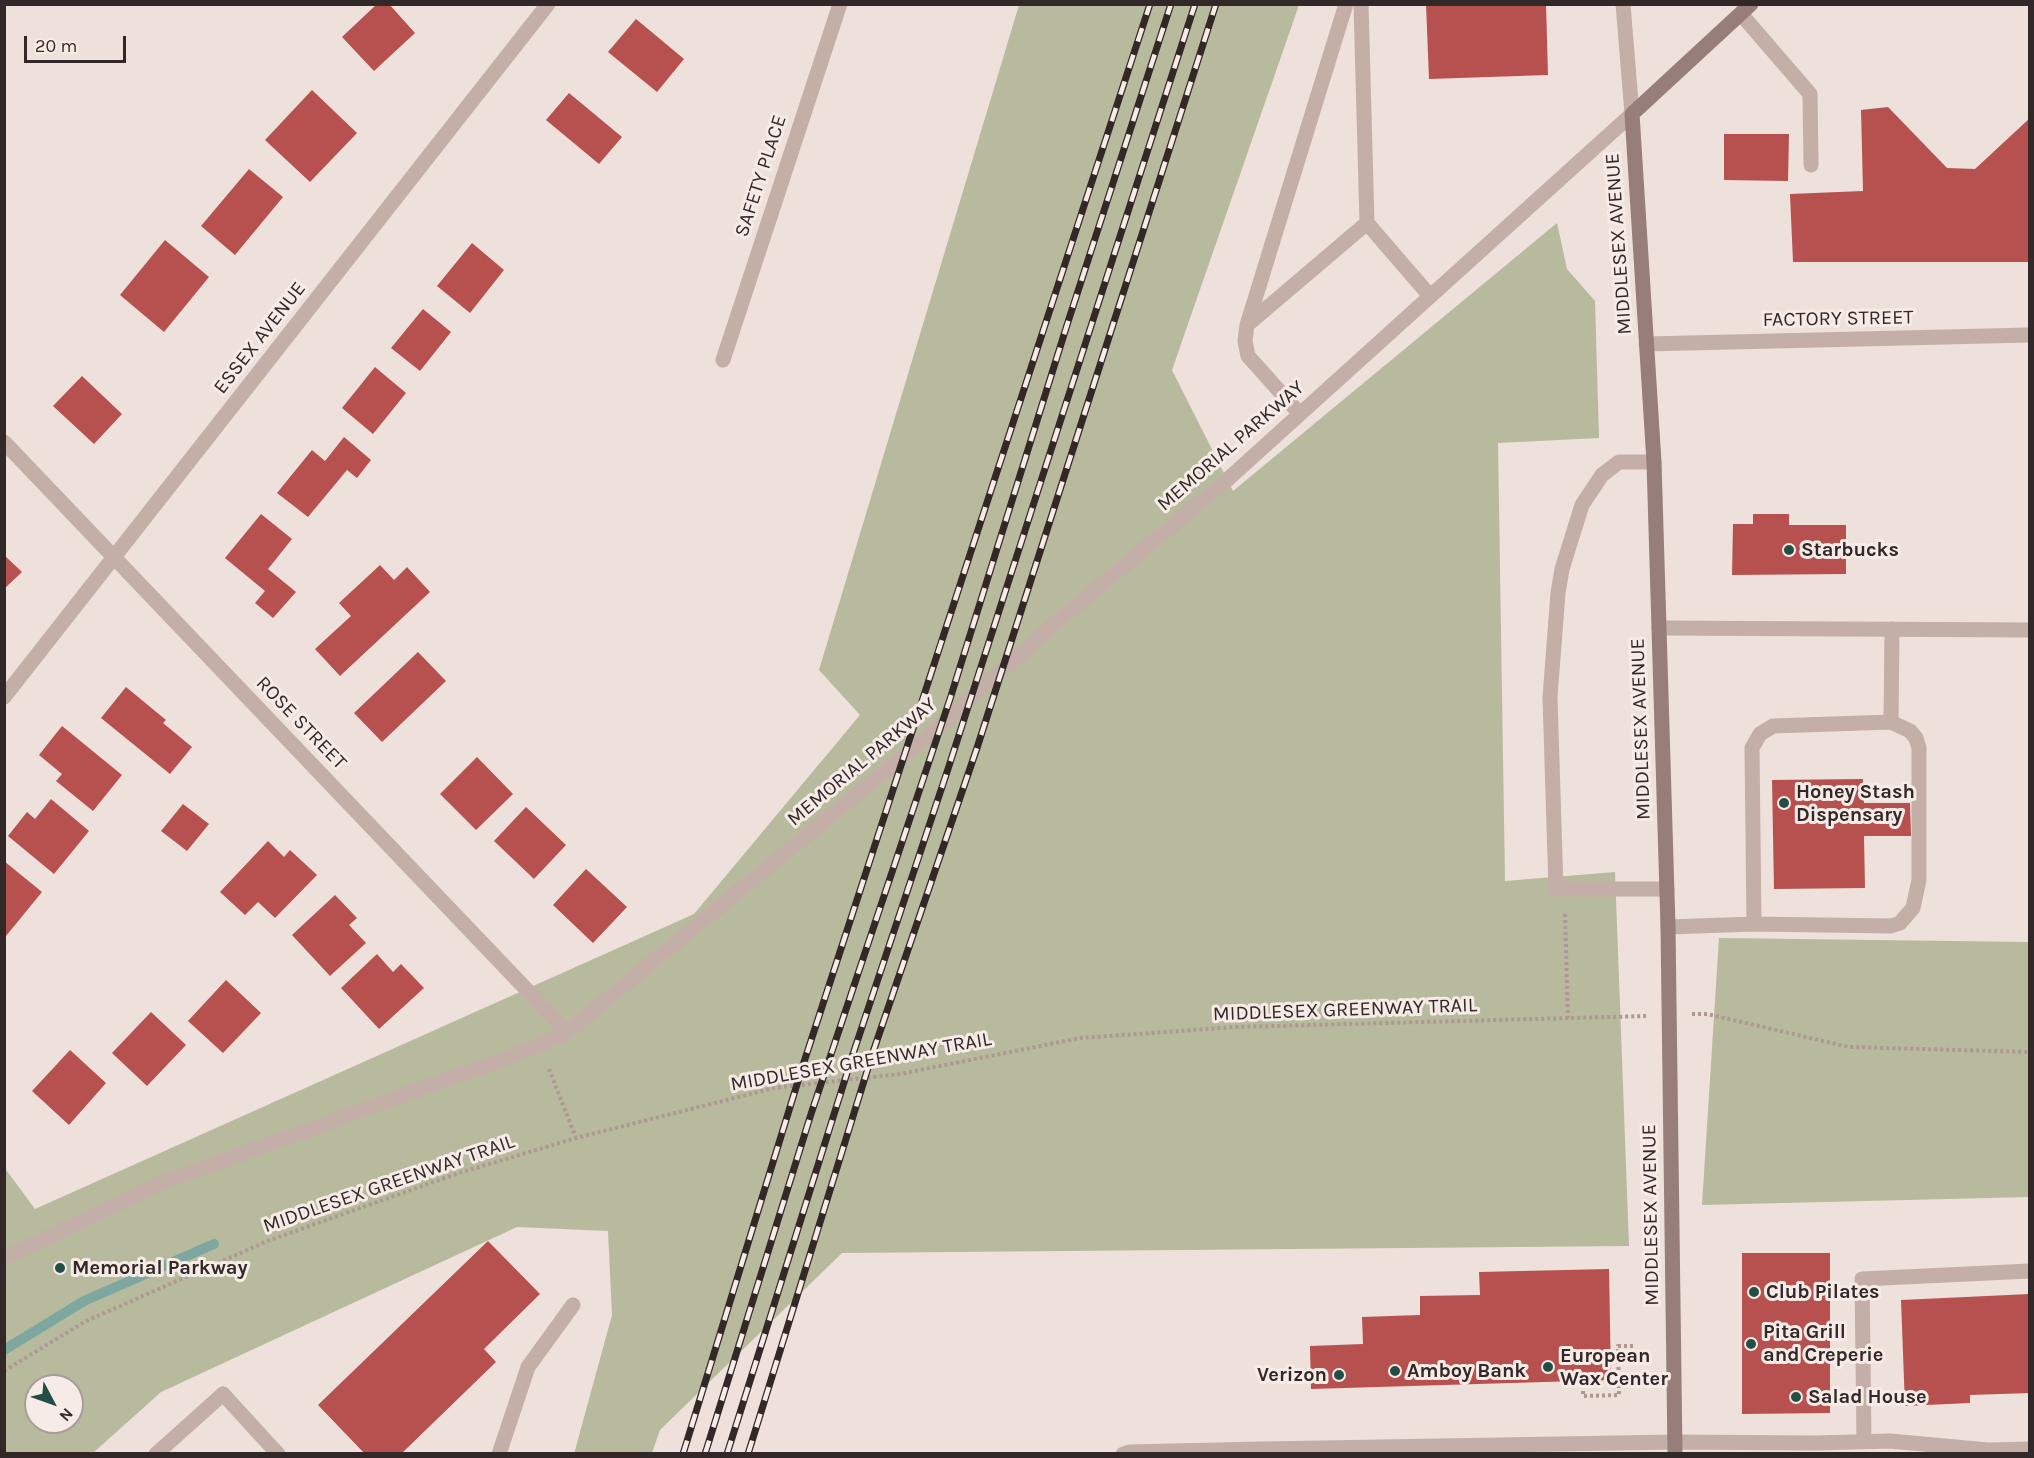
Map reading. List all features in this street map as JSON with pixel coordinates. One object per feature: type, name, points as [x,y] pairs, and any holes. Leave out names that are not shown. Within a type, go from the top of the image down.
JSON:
[{"type":"main road","points":[[1632,114],[1746,9]]},
{"type":"main road","name":"MIDDLESEX AVENUE","points":[[1632,114],[1654,462],[1668,927],[1675,1448]]},
{"type":"street","name":"ESSEX AVENUE","points":[[4,697],[548,4]]},
{"type":"street","name":"SAFETY PLACE","points":[[723,360],[840,4]]},
{"type":"street","points":[[1300,414],[1248,356],[1245,341],[1247,326],[1346,4]]},
{"type":"street","points":[[1361,4],[1367,223],[1430,296]]},
{"type":"street","name":"MIDDLESEX AVENUE","points":[[1623,4],[1632,114]]},
{"type":"street","points":[[1746,9],[1810,94],[1811,165]]},
{"type":"street","name":"MEMORIAL PARKWAY","points":[[4,1258],[159,1184],[540,1046],[567,1032],[928,736],[1060,619],[1227,480],[1632,114]]},
{"type":"street","points":[[1247,326],[1367,223]]},
{"type":"street","name":"FACTORY STREET","points":[[1647,344],[2030,335]]},
{"type":"street","name":"ROSE STREET","points":[[4,442],[567,1032]]},
{"type":"street","points":[[1654,462],[1619,462],[1602,475],[1582,505],[1562,569],[1550,697],[1556,890],[1667,889]]},
{"type":"street","points":[[1659,628],[2030,630]]},
{"type":"street","points":[[1891,722],[1892,629]]},
{"type":"street","points":[[1668,927],[1754,924],[1891,926],[1900,923],[1913,908],[1919,880],[1919,748],[1916,738],[1910,731],[1891,722],[1773,726],[1760,734],[1752,748],[1754,924]]},
{"type":"street","points":[[1864,1442],[1862,1279],[2030,1271]]},
{"type":"street","points":[[499,1454],[528,1367],[573,1305]]},
{"type":"street","points":[[156,1454],[223,1394],[278,1454]]},
{"type":"street","points":[[1123,1454],[1129,1452],[1675,1448],[1890,1441],[1988,1450],[2030,1449]]},
{"type":"path","points":[[1564,889],[1568,1018]]},
{"type":"path","points":[[1707,1014],[1849,1047],[2030,1052]]},
{"type":"path","name":"MIDDLESEX GREENWAY TRAIL","points":[[4,1371],[86,1321],[270,1240],[459,1173],[576,1138],[774,1088],[900,1074],[1080,1038],[1236,1027],[1629,1017]]},
{"type":"path","points":[[554,1083],[576,1138]]},
{"type":"path","points":[[1583,1391],[1583,1396],[1619,1395],[1618,1346],[1635,1346]]},
{"type":"green space","points":[[1019,5],[1299,5],[1172,370],[1233,491],[1557,223],[1567,269],[1595,301],[1599,438],[1498,443],[1505,881],[1615,872],[1629,1246],[842,1253],[660,1430],[652,1453],[574,1454],[612,1315],[608,1231],[517,1227],[161,1392],[93,1453],[5,1454],[4,1167],[35,1209],[694,914],[860,715],[819,670]]},
{"type":"green space","points":[[1719,938],[2029,942],[2029,1197],[1702,1205]]},
{"type":"building","points":[[377,4],[389,4],[415,33],[374,71],[342,37]]},
{"type":"building","points":[[1426,4],[1546,4],[1548,75],[1429,79]]},
{"type":"building","points":[[636,19],[684,59],[657,92],[608,52]]},
{"type":"building","points":[[312,90],[357,133],[310,182],[265,140]]},
{"type":"building","points":[[569,93],[622,137],[599,164],[546,120]]},
{"type":"building","points":[[1888,107],[1947,168],[1975,169],[2030,118],[2030,262],[1793,262],[1790,194],[1863,191],[1861,110]]},
{"type":"building","points":[[1724,134],[1789,134],[1788,181],[1724,180]]},
{"type":"building","points":[[249,169],[283,197],[235,255],[201,226]]},
{"type":"building","points":[[165,240],[209,277],[164,332],[120,295]]},
{"type":"building","points":[[472,243],[504,270],[470,313],[437,286]]},
{"type":"building","points":[[423,309],[451,332],[420,371],[391,348]]},
{"type":"building","points":[[375,367],[406,393],[373,434],[342,408]]},
{"type":"building","points":[[82,376],[122,414],[94,444],[53,406]]},
{"type":"building","points":[[344,437],[371,460],[357,478],[347,470],[308,517],[277,493],[312,450],[325,461]]},
{"type":"building","points":[[261,514],[292,539],[268,569],[296,592],[273,618],[255,603],[265,591],[225,558]]},
{"type":"building","name":"Starbucks","points":[[1753,514],[1789,514],[1789,525],[1846,525],[1846,574],[1732,575],[1733,524],[1753,524]]},
{"type":"building","points":[[4,555],[22,572],[4,589]]},
{"type":"building","points":[[380,565],[394,580],[407,567],[430,592],[340,676],[315,649],[351,616],[339,603]]},
{"type":"building","points":[[418,652],[446,681],[382,742],[354,713]]},
{"type":"building","points":[[126,687],[166,720],[163,723],[192,747],[170,774],[101,718]]},
{"type":"building","points":[[62,726],[122,775],[93,811],[56,781],[62,774],[39,755]]},
{"type":"building","points":[[477,757],[513,794],[476,830],[440,794]]},
{"type":"building","points":[[1863,779],[1864,803],[1910,803],[1911,836],[1864,836],[1865,888],[1774,889],[1772,780]]},
{"type":"building","points":[[51,799],[89,831],[54,874],[8,836],[27,812],[35,819]]},
{"type":"building","points":[[183,804],[209,824],[187,851],[161,831]]},
{"type":"building","points":[[526,807],[566,845],[534,879],[494,841]]},
{"type":"building","points":[[268,841],[284,857],[290,850],[317,875],[275,918],[258,902],[245,915],[220,892]]},
{"type":"building","points":[[4,861],[42,892],[6,936],[4,934]]},
{"type":"building","points":[[586,869],[627,907],[593,943],[553,905]]},
{"type":"building","points":[[335,895],[357,918],[349,925],[366,943],[330,976],[292,935]]},
{"type":"building","points":[[377,954],[393,972],[401,964],[424,988],[379,1029],[341,988]]},
{"type":"building","points":[[226,980],[261,1013],[223,1053],[188,1021]]},
{"type":"building","points":[[151,1012],[186,1045],[147,1086],[112,1053]]},
{"type":"building","points":[[70,1050],[106,1083],[69,1125],[32,1091]]},
{"type":"building","points":[[488,1241],[540,1294],[484,1349],[496,1362],[401,1454],[365,1454],[318,1405]]},
{"type":"building","points":[[1742,1253],[1830,1253],[1830,1413],[1742,1414]]},
{"type":"building","points":[[1609,1269],[1611,1380],[1311,1389],[1310,1346],[1363,1344],[1362,1317],[1420,1315],[1420,1296],[1480,1295],[1479,1272]]},
{"type":"building","points":[[2030,1294],[2030,1393],[1970,1395],[1970,1403],[1905,1406],[1901,1300]]},
{"type":"waterway","points":[[4,1350],[84,1301],[214,1244]]},
{"type":"railway","points":[[683,1454],[803,1065],[1150,4]]},
{"type":"railway","points":[[705,1454],[811,1114],[950,699],[1067,325],[1171,4]]},
{"type":"railway","points":[[727,1454],[853,1054],[948,769],[1195,4]]},
{"type":"railway","points":[[748,1454],[873,1052],[977,748],[1216,4]]},
{"type":"place","name":"Starbucks","points":[[1789,550]]},
{"type":"place","name":"Honey Stash Dispensary","points":[[1784,803]]},
{"type":"place","name":"Memorial Parkway","points":[[60,1268]]},
{"type":"place","name":"Club Pilates","points":[[1754,1292]]},
{"type":"place","name":"Pita Grill and Creperie","points":[[1751,1344]]},
{"type":"place","name":"European Wax Center","points":[[1548,1367]]},
{"type":"place","name":"Amboy Bank","points":[[1395,1371]]},
{"type":"place","name":"Verizon","points":[[1339,1375]]},
{"type":"place","name":"Salad House","points":[[1796,1397]]}]
